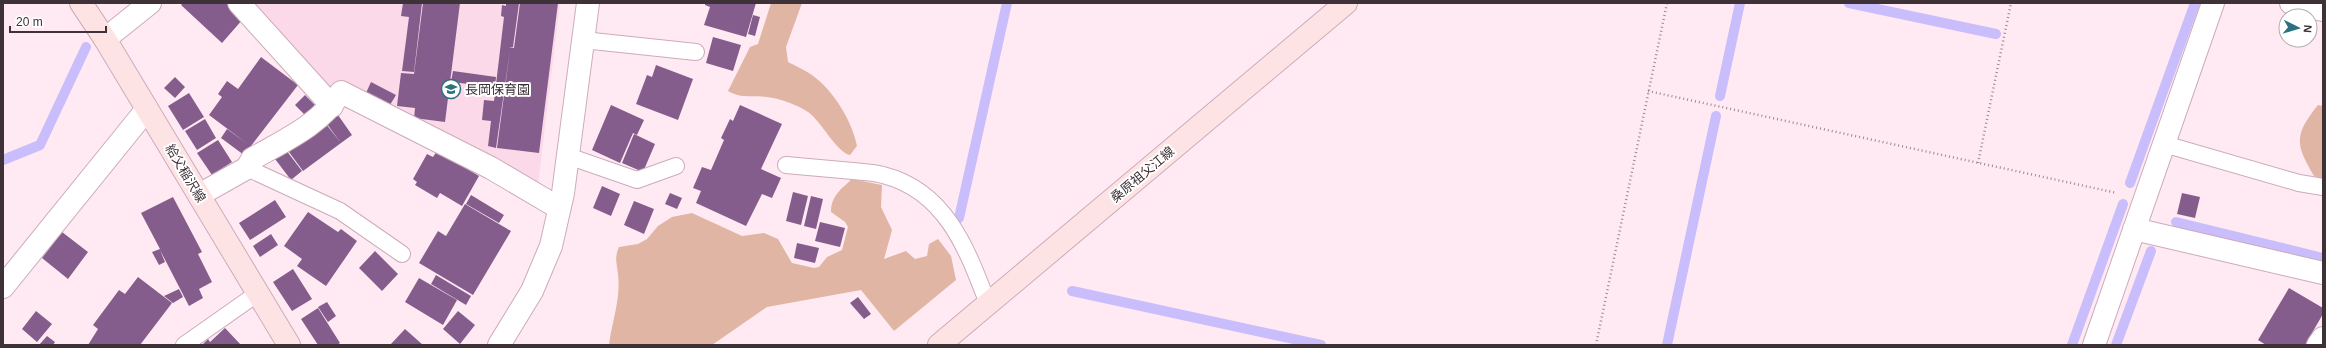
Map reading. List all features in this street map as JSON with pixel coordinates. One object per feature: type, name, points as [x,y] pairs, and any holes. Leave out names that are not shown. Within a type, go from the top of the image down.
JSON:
[{"type":"main road","name":"給父稲沢線","points":[[81,3],[105,39],[288,345]]},
{"type":"main road","name":"桑原祖父江線","points":[[939,345],[1346,3]]},
{"type":"street","points":[[105,39],[150,3]]},
{"type":"street","points":[[239,3],[332,106]]},
{"type":"street","points":[[499,345],[532,292],[551,246],[568,156],[588,3]]},
{"type":"street","points":[[2094,345],[2213,3]]},
{"type":"street","points":[[2291,3],[2323,10]]},
{"type":"street","points":[[199,195],[247,168],[252,159],[311,125],[332,106],[341,92],[491,168],[559,208]]},
{"type":"street","points":[[3,287],[147,109]]},
{"type":"street","points":[[2134,229],[2323,273]]},
{"type":"street","points":[[2318,345],[2323,338]]},
{"type":"lane","points":[[583,40],[696,52]]},
{"type":"lane","points":[[2164,144],[2299,184],[2323,187]]},
{"type":"lane","points":[[568,156],[637,180],[676,166]]},
{"type":"lane","points":[[786,165],[882,174],[904,182],[932,202],[952,222],[974,268],[988,304]]},
{"type":"lane","points":[[247,168],[340,211],[402,254]]},
{"type":"lane","points":[[184,345],[258,293]]},
{"type":"path","points":[[1596,345],[1667,3]]},
{"type":"path","points":[[1978,163],[2011,3]]},
{"type":"path","points":[[1648,91],[2144,199]]},
{"type":"shaded area","name":"長岡保育園","points":[[249,3],[560,3],[538,185],[333,96]]},
{"type":"shaded area","points":[[771,3],[802,3],[786,47],[788,62],[809,73],[820,82],[828,89],[841,107],[855,136],[857,146],[850,155],[845,153],[834,143],[813,117],[804,109],[794,104],[777,99],[762,96],[742,96],[728,91],[750,47],[758,44]]},
{"type":"shaded area","points":[[2318,105],[2323,106],[2323,179],[2314,176],[2303,156],[2300,140],[2301,132],[2305,124]]},
{"type":"shaded area","points":[[852,179],[882,185],[881,207],[892,230],[884,259],[906,251],[915,259],[927,256],[929,244],[938,239],[951,256],[956,280],[894,331],[861,290],[767,307],[712,345],[609,345],[616,310],[619,283],[616,258],[619,247],[638,244],[647,239],[658,226],[672,217],[692,213],[742,236],[764,233],[778,239],[792,263],[814,268],[819,267],[827,257],[842,250],[848,227],[845,222],[831,212],[831,206],[837,193]]},
{"type":"building","points":[[183,3],[226,3],[243,19],[222,43],[181,5]]},
{"type":"building","points":[[403,3],[422,3],[414,72],[402,71],[409,17],[401,16]]},
{"type":"building","points":[[423,3],[460,3],[445,122],[414,118],[415,108],[397,106],[401,73],[414,74]]},
{"type":"building","points":[[506,3],[519,3],[513,47],[509,47],[514,48],[520,3],[558,3],[539,153],[497,148],[510,50],[496,148],[488,146],[491,121],[482,120],[484,100],[494,101],[504,17],[501,16],[502,5],[506,6]]},
{"type":"building","points":[[705,3],[756,3],[746,37],[704,25],[710,7],[705,5]]},
{"type":"building","points":[[753,15],[760,17],[755,36],[748,34]]},
{"type":"building","points":[[713,37],[741,45],[733,71],[706,63]]},
{"type":"building","points":[[261,57],[298,85],[244,155],[221,138],[227,129],[249,145],[209,115],[222,97],[218,94],[227,81],[238,89]]},
{"type":"building","points":[[656,65],[693,79],[678,120],[636,104],[647,75],[652,77]]},
{"type":"building","points":[[453,71],[496,77],[495,87],[451,82]]},
{"type":"building","points":[[175,77],[185,87],[175,98],[164,88]]},
{"type":"building","points":[[371,82],[396,95],[390,105],[366,93]]},
{"type":"building","points":[[189,93],[204,117],[183,130],[168,106]]},
{"type":"building","points":[[305,95],[317,107],[308,118],[295,105]]},
{"type":"building","points":[[611,105],[644,120],[637,135],[633,133],[620,163],[592,150]]},
{"type":"building","points":[[740,105],[782,124],[761,169],[781,178],[772,198],[762,194],[746,226],[696,203],[701,191],[693,188],[702,167],[711,170],[724,140],[721,138],[730,119],[733,121]]},
{"type":"building","points":[[338,115],[352,135],[341,143],[327,124]]},
{"type":"building","points":[[205,119],[216,138],[197,150],[185,131]]},
{"type":"building","points":[[326,124],[341,143],[303,171],[289,152]]},
{"type":"building","points":[[634,134],[655,144],[643,172],[622,163]]},
{"type":"building","points":[[218,140],[232,162],[212,175],[197,153]]},
{"type":"building","points":[[286,150],[302,171],[291,180],[275,159]]},
{"type":"building","points":[[437,151],[479,176],[462,206],[440,193],[437,198],[415,185],[417,182],[413,179],[427,154],[433,157]]},
{"type":"building","points":[[602,186],[620,194],[611,216],[593,208]]},
{"type":"building","points":[[793,192],[808,196],[801,225],[786,221]]},
{"type":"building","points":[[670,193],[682,198],[677,209],[665,204]]},
{"type":"building","points":[[2182,193],[2200,197],[2195,218],[2177,214]]},
{"type":"building","points":[[471,195],[504,215],[499,223],[466,204]]},
{"type":"building","points":[[811,196],[823,199],[816,229],[804,226]]},
{"type":"building","points":[[173,197],[202,252],[198,254],[212,282],[199,289],[203,298],[189,306],[160,250],[165,262],[159,265],[152,252],[160,249],[141,213]]},
{"type":"building","points":[[275,200],[286,217],[250,240],[239,223]]},
{"type":"building","points":[[634,201],[654,209],[644,234],[624,225]]},
{"type":"building","points":[[465,204],[511,231],[473,295],[419,263],[438,231],[446,236]]},
{"type":"building","points":[[308,212],[338,232],[341,229],[357,241],[326,286],[297,266],[302,259],[284,246]]},
{"type":"building","points":[[820,222],[845,228],[840,247],[815,241]]},
{"type":"building","points":[[62,232],[88,252],[68,279],[42,258]]},
{"type":"building","points":[[271,234],[278,245],[260,257],[253,246]]},
{"type":"building","points":[[797,243],[819,248],[815,263],[794,258]]},
{"type":"building","points":[[375,251],[398,274],[382,291],[359,268]]},
{"type":"building","points":[[293,269],[312,299],[292,311],[273,282]]},
{"type":"building","points":[[436,275],[471,296],[466,305],[431,284]]},
{"type":"building","points":[[138,277],[172,303],[140,345],[88,345],[98,329],[93,325],[119,290],[125,294]]},
{"type":"building","points":[[419,278],[457,300],[443,325],[405,302]]},
{"type":"building","points":[[2289,288],[2323,308],[2323,314],[2305,345],[2266,345],[2258,340]]},
{"type":"building","points":[[179,289],[183,297],[173,303],[164,296]]},
{"type":"building","points":[[858,297],[871,314],[864,319],[850,303]]},
{"type":"building","points":[[327,302],[336,316],[328,322],[318,307]]},
{"type":"building","points":[[318,308],[340,343],[337,345],[318,345],[301,319]]},
{"type":"building","points":[[36,311],[52,324],[37,342],[22,329]]},
{"type":"building","points":[[458,311],[475,325],[460,344],[443,329]]},
{"type":"building","points":[[225,328],[241,345],[202,345],[208,339],[210,342]]},
{"type":"building","points":[[405,329],[423,345],[390,345]]},
{"type":"building","points":[[47,336],[55,342],[53,345],[39,345]]},
{"type":"waterway","points":[[959,218],[1007,3]]},
{"type":"waterway","points":[[1720,96],[1740,3]]},
{"type":"waterway","points":[[1849,3],[1996,34]]},
{"type":"waterway","points":[[2130,183],[2195,3]]},
{"type":"waterway","points":[[3,160],[40,145],[86,47]]},
{"type":"waterway","points":[[1667,345],[1716,116]]},
{"type":"waterway","points":[[2072,345],[2123,204]]},
{"type":"waterway","points":[[2176,222],[2323,258]]},
{"type":"waterway","points":[[2116,345],[2151,251]]},
{"type":"waterway","points":[[1072,291],[1321,345]]},
{"type":"place","name":"長岡保育園","points":[[451,89]]}]
